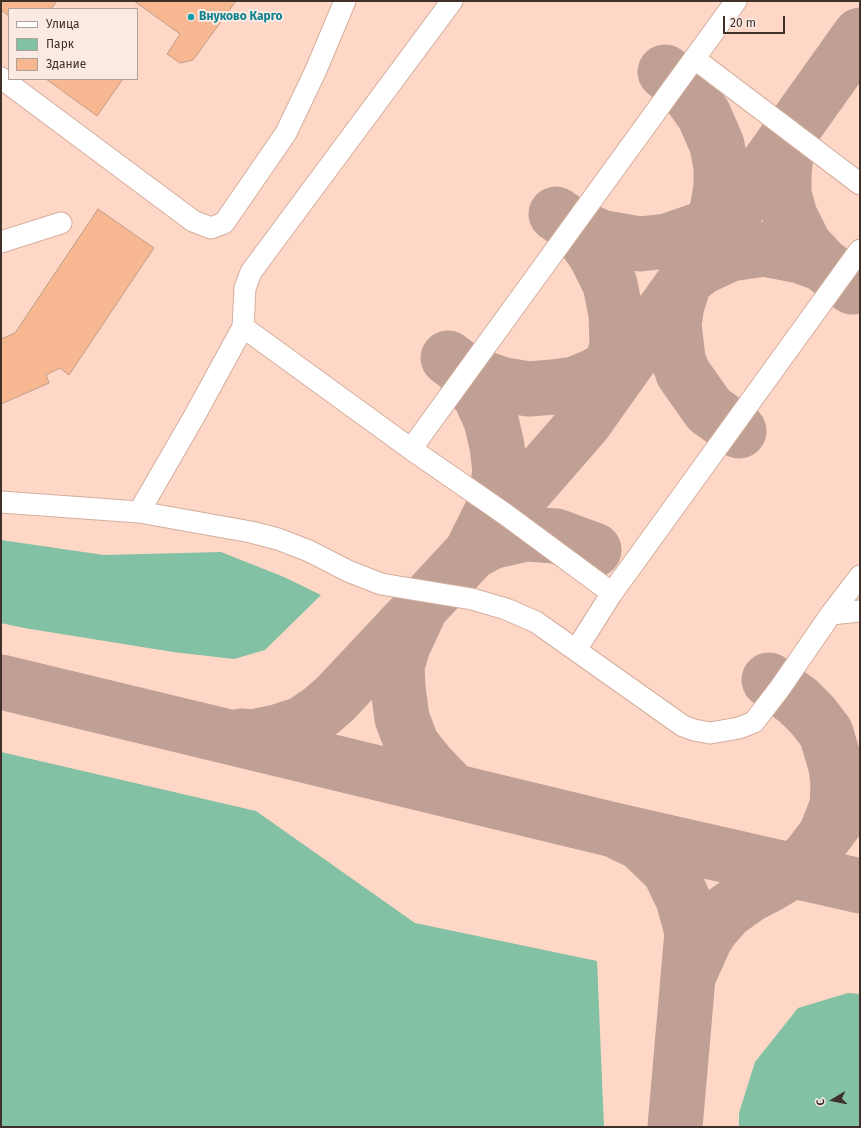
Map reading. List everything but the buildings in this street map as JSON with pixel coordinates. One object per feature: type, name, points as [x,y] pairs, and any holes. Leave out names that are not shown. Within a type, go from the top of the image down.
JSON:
[{"type":"lane","points":[[1,78],[193,221],[211,228],[224,223],[286,133],[316,70],[344,1]]},
{"type":"lane","points":[[139,512],[196,415],[243,327],[245,288],[251,272],[452,1]]},
{"type":"lane","points":[[411,449],[736,1]]},
{"type":"lane","points":[[695,59],[860,184]]},
{"type":"lane","points":[[1,242],[61,223]]},
{"type":"lane","points":[[576,650],[612,593],[860,250]]},
{"type":"lane","points":[[243,327],[411,449],[505,514],[612,593]]},
{"type":"lane","points":[[1,502],[139,512],[250,532],[278,538],[309,550],[348,571],[381,584],[472,599],[506,609],[536,622],[683,726],[710,733],[739,728],[754,722],[860,576]]},
{"type":"lane","points":[[831,614],[860,611]]},
{"type":"green space","points":[[1,540],[104,555],[221,552],[284,577],[321,595],[265,650],[234,659],[173,652],[24,628],[1,623]]},
{"type":"green space","points":[[1,752],[256,811],[415,923],[597,961],[604,1127],[1,1127]]},
{"type":"green space","points":[[848,993],[860,994],[860,1127],[739,1127],[739,1113],[755,1062],[798,1008]]},
{"type":"taxiway","points":[[452,790],[428,765],[412,745],[402,718],[397,666],[403,646],[421,607],[471,553],[584,423],[860,35]]},
{"type":"taxiway","points":[[665,72],[673,78],[691,97],[704,115],[717,145],[721,167],[721,187],[715,222],[709,239]]},
{"type":"taxiway","points":[[788,136],[784,173],[784,194],[790,216],[805,246],[822,264]]},
{"type":"taxiway","points":[[566,221],[600,237],[640,244],[667,241],[699,230],[715,222],[732,206]]},
{"type":"taxiway","points":[[556,214],[566,221],[585,240],[595,254],[610,284],[616,314],[617,346],[606,385]]},
{"type":"taxiway","points":[[739,431],[709,410],[683,373],[678,359],[674,324],[677,305],[685,280],[702,267],[730,254],[764,249],[800,256],[822,264],[852,287]]},
{"type":"taxiway","points":[[460,367],[486,379],[504,385],[529,389],[553,387],[575,384],[592,377],[612,366],[629,352]]},
{"type":"taxiway","points":[[448,358],[460,367],[481,398],[491,420],[497,446],[500,471],[494,507],[471,553],[491,542],[526,534],[556,536],[594,550]]},
{"type":"taxiway","points":[[241,736],[252,737],[277,732],[302,724],[321,711],[335,699],[411,618]]},
{"type":"taxiway","points":[[769,680],[798,701],[813,716],[826,733],[836,767],[838,783],[837,806],[826,834]]},
{"type":"taxiway","points":[[1,682],[614,830],[860,886]]},
{"type":"taxiway","points":[[688,977],[705,939],[712,928],[727,911],[748,896],[794,870],[809,857],[860,789]]},
{"type":"taxiway","points":[[620,833],[641,843],[669,870],[683,899],[692,932],[675,1127]]},
{"type":"place","name":"Внуково Карго","points":[[191,17]]}]
